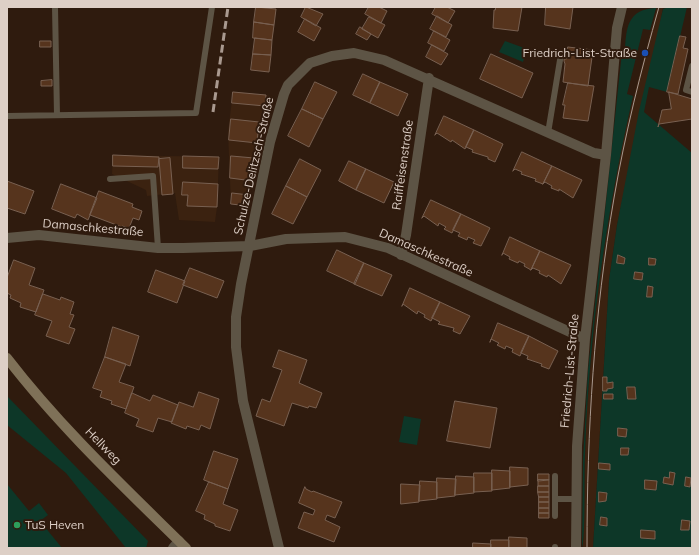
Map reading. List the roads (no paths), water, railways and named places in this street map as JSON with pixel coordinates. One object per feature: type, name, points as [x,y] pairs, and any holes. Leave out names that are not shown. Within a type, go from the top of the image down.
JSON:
[{"type":"street","name":"Friedrich-List-Straße","points":[[576,548],[578,437],[585,339],[606,155],[617,28],[622,7]]},
{"type":"street","name":"Schulze-Delitzsch-Straße","points":[[278,548],[243,402],[236,347],[236,317],[241,284],[278,109],[288,85],[310,63],[332,56],[354,53],[384,60],[429,78],[548,133],[594,153],[606,155]]},
{"type":"street","name":"Raiffeisenstraße","points":[[401,255],[406,235],[429,78]]},
{"type":"street","name":"Damaschkestraße","points":[[7,238],[39,235],[158,248],[250,246],[286,239],[345,237],[388,248],[585,339]]},
{"type":"street","name":"Hellweg","points":[[7,358],[30,388],[82,445],[179,546]]},
{"type":"lane","points":[[55,7],[58,115]]},
{"type":"lane","points":[[7,116],[196,113],[212,7]]},
{"type":"lane","points":[[548,133],[562,54]]},
{"type":"lane","points":[[692,66],[686,90],[692,92]]},
{"type":"lane","points":[[110,179],[153,176],[158,248]]},
{"type":"lane","points":[[555,476],[555,516]]},
{"type":"lane","points":[[555,499],[576,499]]},
{"type":"tram line","points":[[587,548],[590,416],[601,285],[618,174],[628,126],[659,7]]},
{"type":"railway","points":[[213,112],[228,7]]},
{"type":"place","name":"Friedrich-List-Straße","points":[[645,53]]},
{"type":"place","name":"TuS Heven","points":[[17,525]]}]
